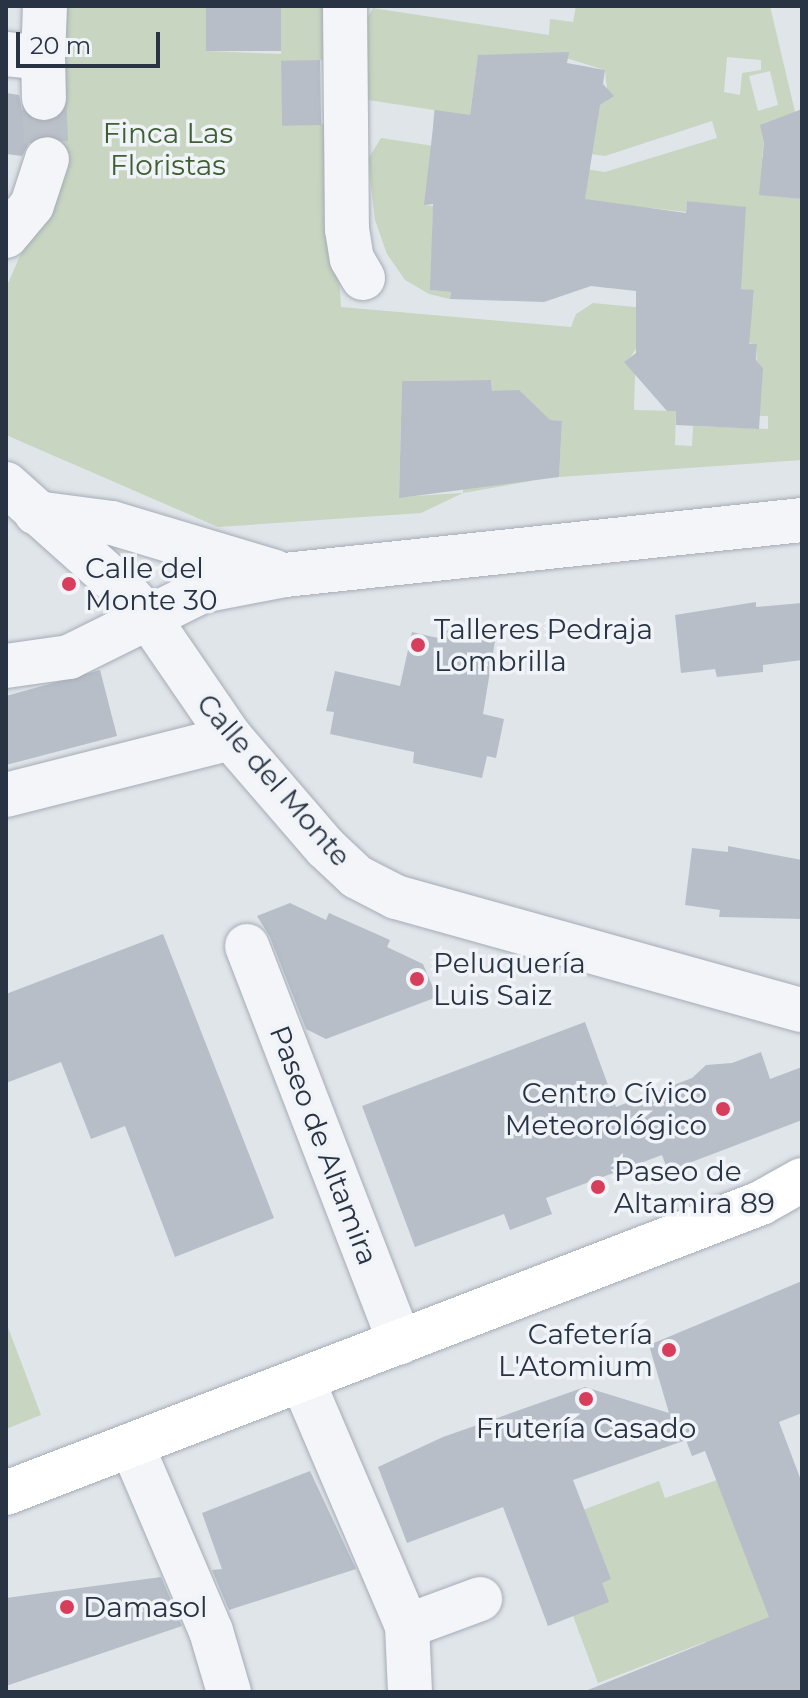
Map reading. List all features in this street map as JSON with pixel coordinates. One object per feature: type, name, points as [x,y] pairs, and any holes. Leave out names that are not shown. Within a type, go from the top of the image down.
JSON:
[{"type":"main road","points":[[6,1493],[781,1199],[802,1180]]},
{"type":"street","points":[[31,70],[45,6]]},
{"type":"street","points":[[345,6],[347,229],[352,259],[363,278]]},
{"type":"street","points":[[6,236],[32,205],[47,159]]},
{"type":"street","name":"Calle del Monte","points":[[6,484],[24,512],[119,585],[148,617],[231,738],[326,848],[357,877],[396,897],[802,1010]]},
{"type":"street","points":[[24,512],[112,523],[185,548],[285,575]]},
{"type":"street","points":[[6,666],[69,657],[202,591],[285,575],[802,520]]},
{"type":"street","points":[[119,585],[150,557],[185,548]]},
{"type":"street","points":[[6,795],[231,738]]},
{"type":"street","name":"Paseo de Altamira","points":[[247,946],[400,1343]]},
{"type":"street","points":[[303,1382],[407,1626],[410,1692]]},
{"type":"street","points":[[132,1446],[211,1631],[229,1692]]},
{"type":"street","points":[[407,1626],[480,1599]]},
{"type":"green space","name":"Finca Las Floristas","points":[[61,6],[206,6],[207,51],[281,54],[281,6],[327,6],[328,60],[281,62],[284,125],[330,124],[341,307],[571,327],[576,314],[593,303],[698,313],[700,299],[753,304],[754,291],[732,287],[740,207],[687,201],[686,212],[651,208],[615,241],[611,288],[600,287],[556,190],[424,205],[433,206],[431,290],[451,292],[450,299],[429,294],[405,280],[387,254],[375,220],[368,159],[381,138],[605,172],[717,138],[712,121],[605,156],[533,146],[608,100],[605,70],[553,54],[477,64],[469,121],[474,137],[433,130],[434,110],[368,100],[365,21],[373,8],[549,35],[550,19],[573,22],[576,6],[770,6],[795,112],[766,123],[762,158],[777,160],[773,196],[802,199],[802,460],[559,477],[562,421],[536,420],[531,481],[463,493],[421,513],[218,527],[6,435],[6,288],[61,161]],"holes":[[[727,57],[761,60],[761,70],[742,73],[740,95],[724,92]],[[770,71],[778,105],[758,111],[749,76]],[[668,340],[757,344],[757,361],[763,368],[755,382],[754,416],[768,416],[768,429],[693,426],[692,446],[675,445],[676,411],[634,410],[635,374],[629,359],[636,349]],[[491,380],[492,391],[523,394],[463,474],[463,493],[399,497],[402,381]]]},
{"type":"green space","points":[[6,1322],[41,1415],[6,1429]]},
{"type":"green space","points":[[723,1478],[802,1630],[714,1664],[705,1642],[598,1683],[573,1616],[575,1513],[659,1481],[665,1498]]},
{"type":"building","points":[[206,6],[281,6],[281,51],[206,51]]},
{"type":"building","points":[[569,52],[567,63],[605,70],[603,84],[614,96],[600,105],[585,199],[686,213],[687,201],[746,207],[741,289],[754,290],[749,344],[757,344],[756,360],[763,368],[759,429],[676,425],[676,411],[667,411],[624,362],[636,353],[636,291],[591,286],[544,302],[450,299],[451,292],[430,290],[433,204],[424,205],[435,110],[470,115],[478,55]]},
{"type":"building","points":[[320,60],[321,125],[282,126],[281,61]]},
{"type":"building","points":[[6,93],[19,95],[22,110],[33,120],[45,123],[60,116],[61,139],[41,135],[30,141],[22,156],[6,154]]},
{"type":"building","points":[[802,109],[802,199],[759,195],[764,142],[760,125]]},
{"type":"building","points":[[491,380],[492,391],[519,390],[550,420],[562,421],[559,477],[399,498],[402,381]]},
{"type":"building","points":[[756,602],[756,607],[802,603],[802,660],[763,665],[763,672],[717,677],[715,669],[681,673],[675,615]]},
{"type":"building","points":[[440,629],[495,641],[483,714],[504,719],[496,758],[487,756],[482,778],[413,763],[414,752],[330,734],[334,712],[326,711],[335,671],[400,686],[412,632],[438,638]]},
{"type":"building","points":[[100,670],[117,736],[6,765],[6,696]]},
{"type":"building","points":[[728,846],[802,860],[802,919],[719,917],[720,910],[685,905],[692,848],[728,852]]},
{"type":"building","points":[[290,903],[326,920],[329,913],[390,940],[387,947],[423,964],[437,997],[326,1039],[306,1029],[270,937],[257,916]]},
{"type":"building","points":[[163,934],[274,1218],[175,1257],[125,1126],[91,1139],[61,1062],[6,1083],[6,994]]},
{"type":"building","points":[[585,1022],[616,1107],[692,1078],[706,1065],[732,1063],[761,1052],[770,1079],[802,1067],[802,1120],[668,1171],[662,1155],[546,1198],[552,1214],[510,1230],[504,1214],[415,1247],[362,1106]]},
{"type":"building","points":[[802,1281],[802,1413],[779,1422],[802,1483],[802,1692],[583,1692],[769,1617],[705,1451],[692,1456],[686,1440],[573,1480],[611,1579],[602,1583],[609,1602],[548,1626],[503,1507],[407,1543],[378,1467],[443,1437],[585,1387],[669,1413],[649,1345]]},
{"type":"building","points":[[310,1471],[356,1569],[229,1610],[212,1570],[222,1569],[202,1513]]},
{"type":"building","points":[[161,1577],[182,1626],[6,1686],[6,1598]]},
{"type":"tunnel","points":[[44,98],[47,159]]},
{"type":"place","name":"Calle del Monte 30","points":[[69,584]]},
{"type":"place","name":"Talleres Pedraja Lombrilla","points":[[418,645]]},
{"type":"place","name":"Peluquería Luis Saiz","points":[[417,979]]},
{"type":"place","name":"Centro Cívico Meteorológico","points":[[723,1109]]},
{"type":"place","name":"Paseo de Altamira 89","points":[[598,1187]]},
{"type":"place","name":"Cafetería L'Atomium","points":[[669,1350]]},
{"type":"place","name":"Frutería Casado","points":[[586,1399]]},
{"type":"place","name":"Damasol","points":[[67,1607]]}]
